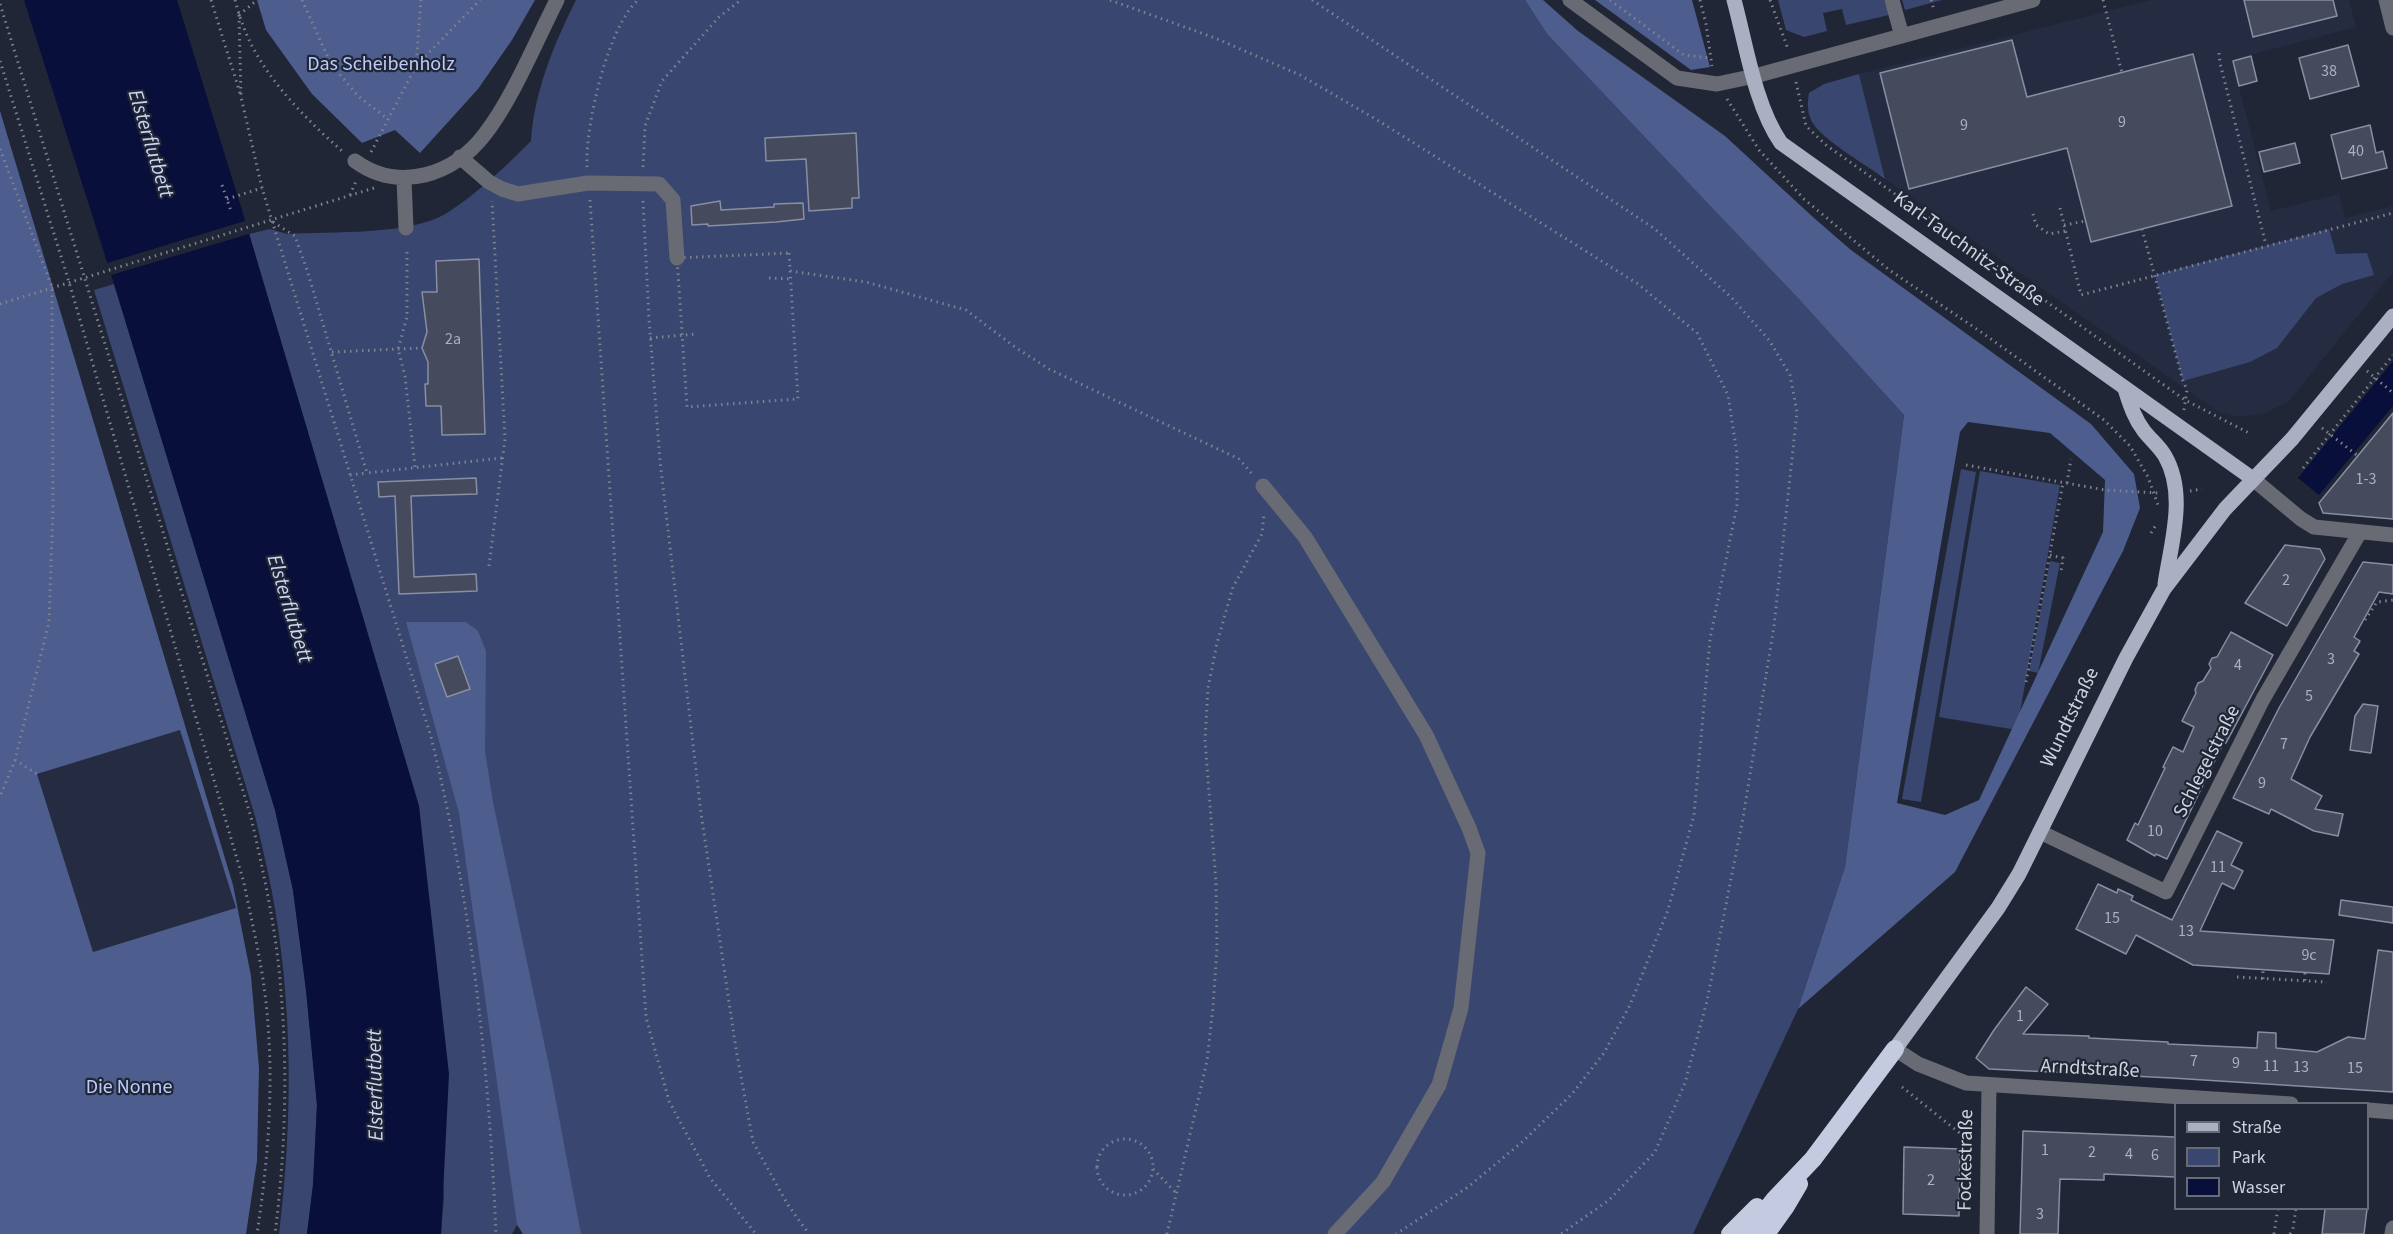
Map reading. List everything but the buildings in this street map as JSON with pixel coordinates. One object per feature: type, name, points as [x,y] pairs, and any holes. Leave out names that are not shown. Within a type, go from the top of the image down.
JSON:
[{"type":"highway","name":"Wundtstraße","points":[[1766,1234],[1786,1206],[1813,1159],[1895,1049]]},
{"type":"highway","name":"Wundtstraße","points":[[1747,1234],[1774,1200],[1813,1159]]},
{"type":"highway","points":[[1730,1234],[1744,1218],[1813,1159]]},
{"type":"main road","name":"Karl-Tauchnitz-Straße","points":[[1734,0],[1768,121],[1781,143],[2253,479]]},
{"type":"main road","name":"Wundtstraße","points":[[1895,1049],[1998,908],[2019,874],[2126,658],[2164,589],[2215,521],[2292,439],[2393,316]]},
{"type":"main road","points":[[2125,389],[2133,413],[2145,433],[2161,449],[2175,480],[2176,504],[2164,589]]},
{"type":"street","points":[[359,164],[382,175],[404,179],[433,172],[460,157],[485,135],[502,108],[557,0]]},
{"type":"street","points":[[1570,0],[1677,78],[1717,84],[1793,66],[2032,0]]},
{"type":"street","points":[[1892,0],[1902,36]]},
{"type":"street","points":[[2386,0],[2393,28]]},
{"type":"street","points":[[460,157],[489,182],[518,194],[588,183],[659,184],[673,200],[677,258]]},
{"type":"street","points":[[404,179],[406,228]]},
{"type":"street","points":[[2253,479],[2314,527],[2393,535]]},
{"type":"street","points":[[1263,486],[1305,537],[1426,735],[1469,828],[1478,853],[1461,1008],[1439,1085],[1383,1182],[1335,1234]]},
{"type":"street","name":"Schlegelstraße","points":[[2040,832],[2166,892],[2263,699],[2360,532]]},
{"type":"street","name":"Arndtstraße","points":[[1895,1049],[1918,1065],[1966,1083],[2267,1102]]},
{"type":"street","name":"Fockestraße","points":[[1987,1234],[1989,1086]]},
{"type":"street","points":[[2369,1110],[2393,1112]]},
{"type":"street","points":[[2392,1234],[2393,1228]]},
{"type":"path","points":[[211,0],[241,97],[271,221],[431,737],[446,797],[457,855],[477,995],[493,1158],[496,1234]]},
{"type":"path","points":[[235,0],[250,43],[277,83],[321,132],[359,164],[388,119],[416,66],[480,0]]},
{"type":"path","points":[[239,15],[257,0]]},
{"type":"path","points":[[302,0],[331,64],[358,96],[388,119]]},
{"type":"path","points":[[416,66],[421,0]]},
{"type":"path","points":[[638,0],[629,8],[608,57],[592,108],[586,153],[646,1017],[669,1101],[710,1178],[756,1234]]},
{"type":"path","points":[[741,0],[719,17],[662,81],[645,126],[642,183],[650,338],[660,461],[700,813],[736,1049],[753,1142],[788,1205],[810,1234]]},
{"type":"path","points":[[1110,0],[1215,38],[1300,75],[1374,118],[1638,284],[1697,333],[1728,395],[1737,454],[1737,505],[1710,639],[1694,815],[1664,920],[1630,1005],[1604,1053],[1572,1094],[1521,1143],[1468,1187],[1396,1234]]},
{"type":"path","points":[[1312,0],[1655,228],[1731,297],[1769,340],[1790,375],[1797,412],[1774,626],[1743,818],[1707,1001],[1685,1083],[1655,1152],[1609,1200],[1561,1234]]},
{"type":"path","points":[[1610,0],[1684,55],[1710,58]]},
{"type":"path","points":[[1700,0],[1717,84],[1759,150],[1804,199],[1888,269],[2104,420],[2130,446],[2148,477],[2160,512]]},
{"type":"path","points":[[1770,0],[1793,66],[1806,126],[1826,145],[2185,400],[2249,433]]},
{"type":"path","points":[[2103,0],[2122,73]]},
{"type":"path","points":[[0,4],[251,817],[268,894],[281,992],[285,1105],[282,1182],[275,1234]]},
{"type":"path","points":[[239,15],[241,97]]},
{"type":"path","points":[[2219,53],[2266,245]]},
{"type":"path","points":[[0,61],[69,282],[244,883],[260,963],[270,1068],[267,1162],[257,1234]]},
{"type":"path","points":[[0,149],[52,287],[53,509],[49,622],[15,760],[0,797]]},
{"type":"path","points":[[222,185],[231,211]]},
{"type":"path","points":[[227,199],[262,188]]},
{"type":"path","points":[[0,304],[349,195]]},
{"type":"path","points":[[2060,208],[2082,295],[2393,213]]},
{"type":"path","points":[[489,566],[505,439],[494,209]]},
{"type":"path","points":[[2033,214],[2036,225],[2049,234],[2065,231]]},
{"type":"path","points":[[2064,225],[2086,220]]},
{"type":"path","points":[[271,221],[295,236],[368,473]]},
{"type":"path","points":[[2142,229],[2187,390],[2184,410]]},
{"type":"path","points":[[406,252],[406,317],[399,349],[405,375],[415,467]]},
{"type":"path","points":[[789,253],[790,271],[798,399],[687,407],[677,258],[789,253]]},
{"type":"path","points":[[790,271],[866,282],[966,310],[1049,369],[1239,459],[1263,486],[1265,504],[1262,534],[1233,587],[1217,643],[1208,688],[1205,740],[1216,883],[1217,948],[1207,1061],[1167,1234]]},
{"type":"path","points":[[769,278],[791,279]]},
{"type":"path","points":[[650,338],[696,334]]},
{"type":"path","points":[[332,352],[422,348]]},
{"type":"path","points":[[2303,468],[2393,355]]},
{"type":"path","points":[[2378,380],[2393,393]]},
{"type":"path","points":[[2332,436],[2358,456]]},
{"type":"path","points":[[350,476],[502,458]]},
{"type":"path","points":[[2026,682],[2049,555],[2071,459]]},
{"type":"path","points":[[1966,465],[2105,490],[2165,493]]},
{"type":"path","points":[[2151,533],[2158,519]]},
{"type":"path","points":[[2049,555],[2064,558],[2061,572]]},
{"type":"path","points":[[2366,620],[2377,602],[2393,600]]},
{"type":"path","points":[[15,760],[37,774]]},
{"type":"path","points":[[2263,970],[2263,979]]},
{"type":"path","points":[[2305,973],[2305,981]]},
{"type":"path","points":[[2237,977],[2327,982]]},
{"type":"path","points":[[1902,1087],[1972,1141],[1974,1145]]},
{"type":"path","points":[[1152,1169],[1150,1178],[1138,1191],[1120,1194],[1104,1186],[1099,1178],[1097,1160],[1107,1145],[1124,1139],[1141,1144],[1152,1160],[1152,1169],[1177,1194]]},
{"type":"path","points":[[2274,1234],[2277,1210]]},
{"type":"path","points":[[2290,1234],[2296,1210]]},
{"type":"shaded area","points":[[2152,0],[2349,0],[2356,27],[2232,60],[2271,211],[2339,194],[2345,218],[2393,206],[2393,272],[2289,401],[2266,413],[2241,417],[2219,412],[1885,179],[1859,74]]},
{"type":"shaded area","points":[[180,730],[236,909],[93,953],[37,774]]},
{"type":"green space","name":"Das Scheibenholz","points":[[257,0],[535,0],[512,40],[478,89],[420,153],[395,130],[362,143],[312,94],[266,30]]},
{"type":"green space","points":[[576,0],[1525,0],[1547,34],[1805,303],[1904,415],[1845,867],[1798,1009],[1693,1234],[523,1234],[517,1225],[512,1234],[441,1234],[444,1196],[419,806],[249,234],[270,229],[287,234],[370,231],[412,226],[447,213],[470,197],[531,141],[536,104],[546,69]]},
{"type":"green space","points":[[1525,0],[1543,0],[1578,31],[1725,136],[1851,250],[2091,424],[2134,474],[2140,508],[2123,551],[1955,872],[1798,1009],[1845,867],[1904,415],[1800,300],[1547,34]],"holes":[[[1968,422],[2050,433],[2105,480],[2103,532],[1979,800],[1945,815],[1897,803],[1960,432]]]},
{"type":"green space","points":[[1595,0],[1692,0],[1710,67],[1691,70]]},
{"type":"green space","points":[[1778,0],[1884,0],[1889,15],[1846,25],[1842,9],[1823,13],[1827,31],[1804,37],[1786,30]]},
{"type":"green space","points":[[1902,0],[1942,0],[1905,10]]},
{"type":"green space","points":[[1859,74],[1885,179],[1827,138],[1814,125],[1809,113],[1809,93],[1824,84]]},
{"type":"green space","name":"Die Nonne","points":[[0,111],[233,885],[251,976],[259,1068],[257,1161],[246,1234],[0,1234]],"holes":[[[180,730],[236,908],[93,952],[37,774]]]},
{"type":"green space","points":[[2329,229],[2336,254],[2367,253],[2374,275],[2342,284],[2316,298],[2277,348],[2250,362],[2183,381],[2155,275]]},
{"type":"green space","points":[[114,284],[275,810],[293,890],[306,990],[317,1105],[313,1185],[307,1234],[279,1234],[287,1149],[289,1063],[284,977],[272,892],[255,816],[94,290]]},
{"type":"green space","points":[[1961,469],[1976,472],[1921,802],[1902,799]]},
{"type":"green space","points":[[1980,471],[2060,485],[2017,730],[1939,717]]},
{"type":"green space","points":[[2050,561],[2060,563],[2038,673],[2029,671]]},
{"type":"green space","points":[[406,622],[466,622],[478,631],[486,651],[485,751],[493,802],[551,1075],[581,1234],[523,1234],[517,1224],[459,813]]},
{"type":"water","name":"Elsterflutbett","points":[[24,0],[177,0],[245,220],[419,806],[449,1074],[441,1234],[307,1234],[313,1185],[317,1105],[306,990],[293,890],[275,810],[114,284]]},
{"type":"water","points":[[2393,361],[2393,406],[2319,495],[2298,478]]},
{"type":"pier","points":[[248,220],[252,233],[108,276],[104,264]]}]
